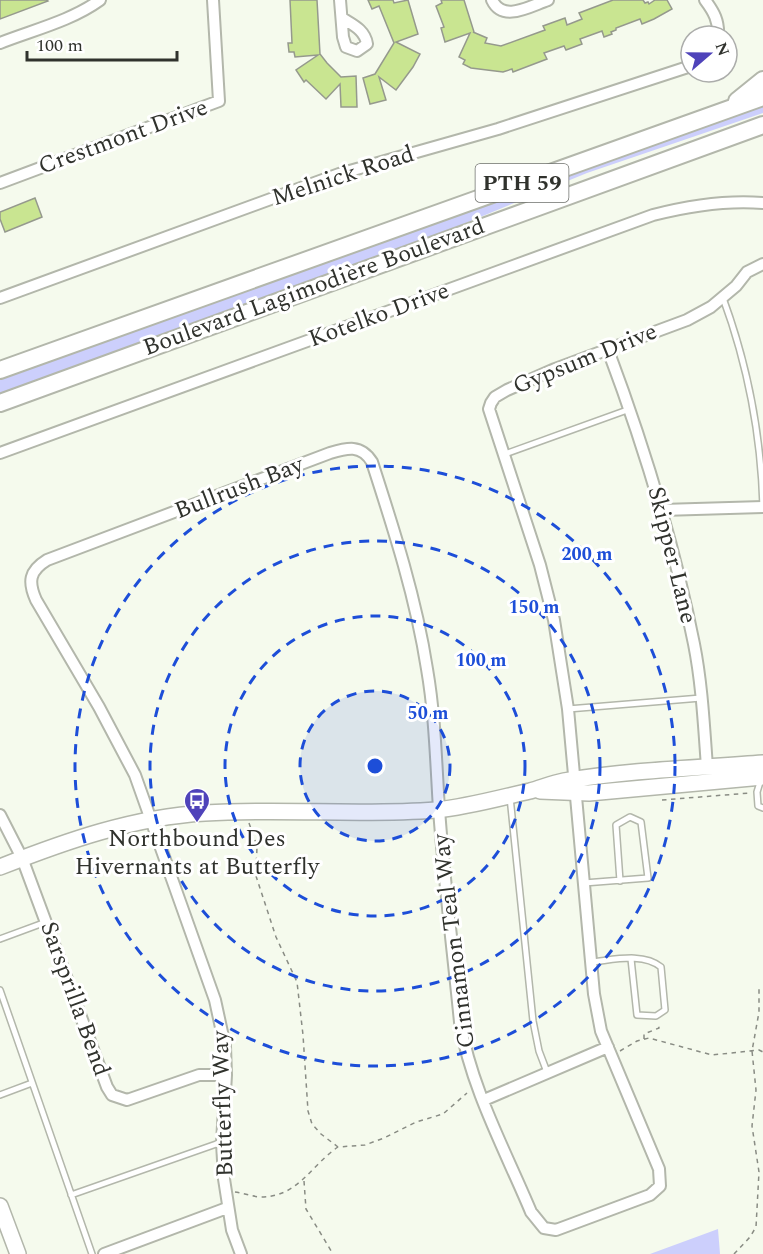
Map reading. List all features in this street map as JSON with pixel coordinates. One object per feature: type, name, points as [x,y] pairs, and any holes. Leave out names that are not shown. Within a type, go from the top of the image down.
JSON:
[{"type":"main road","points":[[724,111],[763,81]]},
{"type":"main road","name":"Boulevard Lagimodière Boulevard","points":[[0,370],[763,97]]},
{"type":"main road","name":"Boulevard Lagimodière Boulevard","points":[[0,403],[763,124]]},
{"type":"main road","points":[[726,138],[763,134]]},
{"type":"street","points":[[0,43],[65,19],[100,0]]},
{"type":"street","name":"Crestmont Drive","points":[[0,183],[219,101],[213,0]]},
{"type":"street","points":[[340,0],[342,18]]},
{"type":"street","points":[[492,0],[495,6],[502,11],[513,13],[548,0]]},
{"type":"street","points":[[705,0],[716,15],[718,24]]},
{"type":"street","name":"Melnick Road","points":[[0,298],[339,174],[498,129],[679,70]]},
{"type":"street","name":"Kotelko Drive","points":[[0,453],[653,215],[679,208],[763,203]]},
{"type":"street","name":"Gypsum Drive","points":[[576,787],[568,709],[554,620],[540,565],[490,415],[490,403],[507,390],[555,369],[687,320],[711,308],[747,272],[763,264]]},
{"type":"street","name":"Skipper Lane","points":[[608,350],[630,409],[662,510],[695,646],[707,767]]},
{"type":"street","name":"Bullrush Bay","points":[[150,820],[135,775],[118,740],[36,600],[31,589],[32,573],[47,560],[330,453],[352,448],[360,450],[372,462],[413,597],[427,668],[437,743],[439,810]]},
{"type":"street","points":[[662,510],[763,507]]},
{"type":"street","points":[[576,787],[612,774],[707,767],[762,772]]},
{"type":"street","points":[[0,867],[108,829],[150,820],[205,813],[375,813],[439,810],[531,790],[762,772]]},
{"type":"street","name":"Cinnamon Teal Way","points":[[439,810],[460,1022],[468,1059],[531,1212],[544,1228],[556,1230],[650,1195],[660,1186],[659,1169],[610,1051],[598,1016],[591,962],[576,787]]},
{"type":"street","name":"Sarsprilla Bend","points":[[0,816],[22,858],[107,1087],[112,1095],[127,1100],[199,1075],[226,1075]]},
{"type":"street","name":"Butterfly Way","points":[[150,820],[215,1000],[225,1046],[226,1075],[222,1142],[228,1208],[232,1230],[241,1254]]},
{"type":"street","points":[[484,1100],[547,1073],[610,1051]]},
{"type":"street","points":[[0,1206],[18,1254]]},
{"type":"street","points":[[104,1254],[228,1208]]},
{"type":"lane","points":[[723,298],[739,344],[757,422],[763,507]]},
{"type":"lane","points":[[504,455],[630,409]]},
{"type":"lane","points":[[568,709],[701,698]]},
{"type":"lane","points":[[762,772],[757,792],[758,806],[763,808]]},
{"type":"lane","points":[[510,795],[533,1021],[539,1051],[547,1073]]},
{"type":"lane","points":[[584,882],[620,881],[648,878],[641,822],[630,817],[616,825],[620,881]]},
{"type":"lane","points":[[0,939],[46,922]]},
{"type":"lane","points":[[591,962],[631,959],[652,959],[661,967],[665,1010],[656,1016],[637,1015],[631,959]]},
{"type":"lane","points":[[0,990],[92,1254]]},
{"type":"lane","points":[[0,1095],[32,1083]]},
{"type":"lane","points":[[71,1195],[222,1142]]},
{"type":"path","points":[[662,800],[757,792]]},
{"type":"path","points":[[249,812],[249,824],[257,846],[256,876],[281,952],[297,982],[308,1111],[312,1124],[338,1147]]},
{"type":"path","points":[[734,1254],[756,1227],[759,1172],[752,1126],[756,1090],[752,1051],[759,1012],[759,989]]},
{"type":"path","points":[[644,1040],[644,1034],[659,1028],[658,1024]]},
{"type":"path","points":[[610,1051],[649,1038],[712,1055],[759,1050],[763,1052]]},
{"type":"path","points":[[226,1194],[234,1192],[257,1197],[272,1196],[290,1190],[304,1180],[327,1154],[338,1147],[365,1145],[416,1122],[443,1114],[461,1097],[478,1087]]},
{"type":"path","points":[[304,1180],[306,1209],[333,1254]]},
{"type":"shaded area","points":[[763,104],[763,113],[587,173],[461,225],[0,395],[0,379],[151,322],[637,151]]},
{"type":"shaded area","points":[[718,1229],[720,1254],[650,1254]]},
{"type":"building","points":[[0,0],[47,0],[48,1],[0,19]]},
{"type":"building","points":[[290,0],[317,0],[320,54],[341,77],[356,76],[357,107],[341,107],[340,84],[326,99],[306,80],[304,82],[296,70],[318,55],[295,57],[294,52],[289,52],[288,43],[292,43]]},
{"type":"building","points":[[368,0],[393,0],[394,3],[408,0],[418,34],[396,42],[420,54],[396,90],[379,77],[386,100],[370,104],[363,78],[375,74],[394,43],[379,6],[372,9]]},
{"type":"building","points":[[441,0],[464,0],[473,32],[487,38],[485,43],[501,46],[545,30],[543,26],[565,18],[567,25],[582,19],[579,13],[613,0],[643,0],[649,4],[655,0],[667,0],[672,9],[642,24],[640,19],[616,28],[611,32],[612,34],[604,37],[602,31],[580,39],[582,44],[566,50],[564,46],[544,53],[547,59],[513,72],[512,69],[503,72],[471,68],[463,64],[465,60],[459,57],[470,33],[445,42],[441,28],[444,27],[436,6],[442,3]]},
{"type":"building","points":[[35,198],[42,217],[5,232],[0,212]]},
{"type":"place","name":"Northbound Des Hivernants at Butterfly","points":[[197,824]]}]
